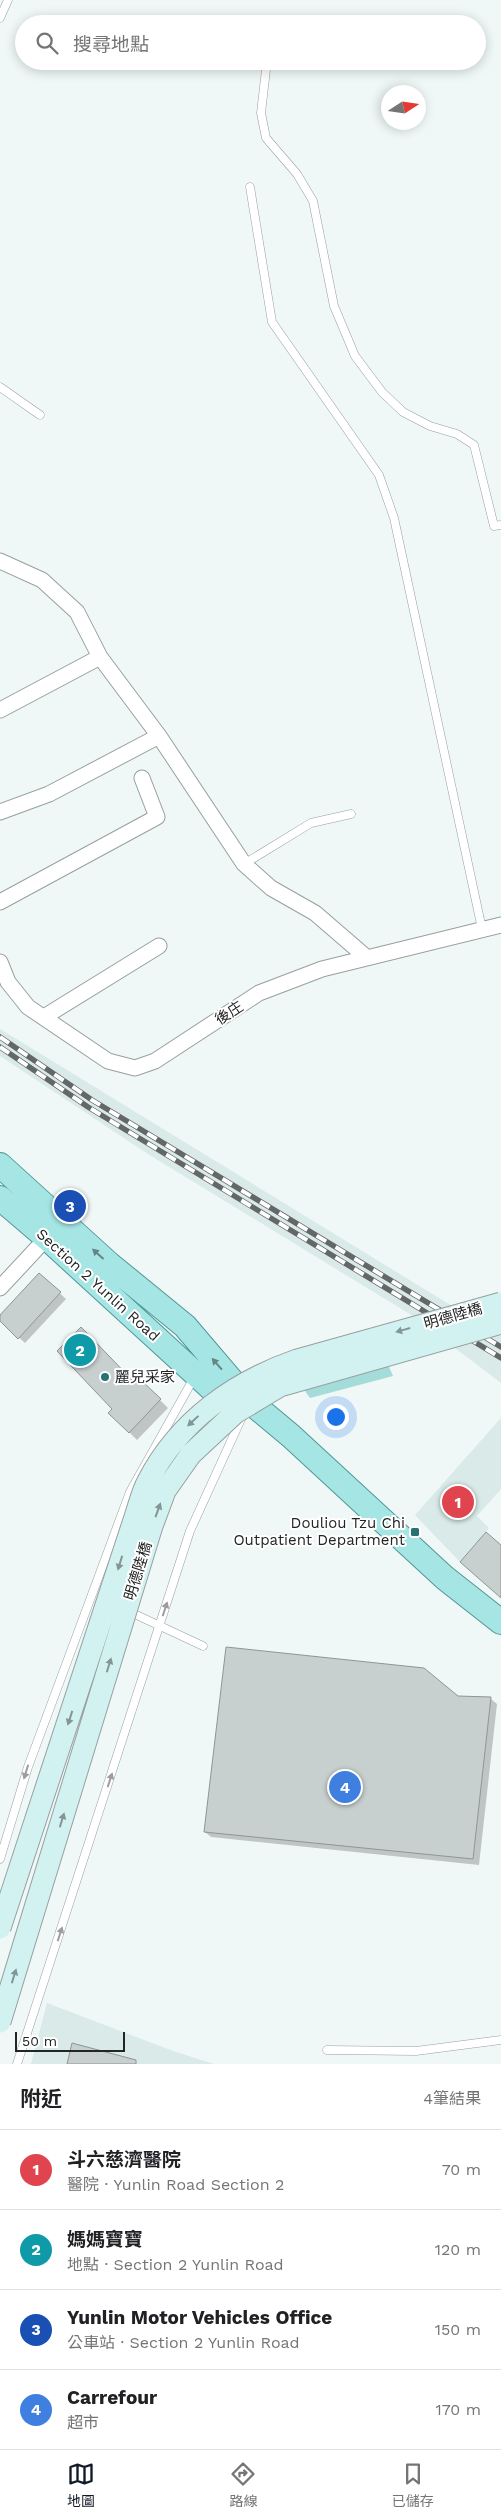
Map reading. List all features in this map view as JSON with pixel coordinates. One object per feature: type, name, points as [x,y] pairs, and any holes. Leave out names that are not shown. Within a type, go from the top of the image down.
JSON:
[{"type":"main road","name":"Section 2 Yunlin Road","points":[[0,1165],[55,1229],[93,1282],[212,1389],[249,1400]]},
{"type":"main road","name":"Section 2 Yunlin Road","points":[[0,1198],[55,1229],[109,1264],[185,1326],[249,1400],[446,1578],[501,1622]]},
{"type":"main road","name":"明德陸橋","points":[[0,1928],[134,1517],[147,1482],[166,1452],[186,1428],[215,1401],[267,1370],[296,1360],[501,1303]]},
{"type":"main road","name":"明德陸橋","points":[[0,2022],[152,1526],[165,1491],[190,1454],[235,1413],[280,1386],[501,1323]]},
{"type":"street","points":[[0,561],[42,580],[77,612],[100,657],[159,736],[244,864],[271,888],[316,913],[366,957]]},
{"type":"street","points":[[0,710],[100,657]]},
{"type":"street","points":[[0,812],[49,794],[159,736]]},
{"type":"street","points":[[0,902],[157,817],[142,778]]},
{"type":"street","name":"後庄","points":[[0,962],[8,982],[28,1007],[108,1060],[135,1068],[155,1061],[259,993],[322,969],[501,925]]},
{"type":"street","points":[[44,1016],[159,946]]},
{"type":"street","points":[[0,1288],[55,1229]]},
{"type":"lane","points":[[0,18],[8,0]]},
{"type":"lane","points":[[266,70],[261,112],[266,138],[297,174],[313,201],[334,306],[355,356],[382,392],[403,412],[430,426],[457,434],[474,445],[494,526],[501,525]]},
{"type":"lane","points":[[250,186],[272,322],[379,475],[394,518],[482,929]]},
{"type":"lane","points":[[0,387],[40,415]]},
{"type":"lane","points":[[244,864],[312,823],[351,814]]},
{"type":"lane","points":[[0,1859],[28,1767],[130,1492],[196,1374]]},
{"type":"lane","points":[[17,2064],[190,1531],[249,1400]]},
{"type":"lane","points":[[93,1593],[203,1646]]},
{"type":"lane","points":[[327,2050],[416,2051],[501,2040]]},
{"type":"shaded area","points":[[0,1029],[501,1336],[501,1383],[413,1316],[148,1154],[0,1056]]},
{"type":"shaded area","points":[[374,1332],[393,1376],[310,1398],[283,1360]]},
{"type":"shaded area","points":[[501,1418],[501,1489],[477,1516],[489,1528],[460,1562],[415,1515]]},
{"type":"shaded area","points":[[47,2003],[173,2051],[214,2064],[31,2064]]},
{"type":"building","points":[[39,1273],[61,1292],[18,1339],[0,1321],[0,1315]]},
{"type":"building","points":[[81,1327],[136,1384],[141,1380],[161,1399],[129,1433],[108,1413],[112,1409],[57,1351]]},
{"type":"building","points":[[486,1532],[501,1545],[501,1598],[460,1562]]},
{"type":"building","points":[[226,1647],[424,1668],[458,1696],[491,1697],[473,1859],[204,1832]]},
{"type":"building","points":[[72,2043],[136,2060],[136,2064],[67,2064]]},
{"type":"railway","points":[[0,1037],[92,1100],[501,1347]]},
{"type":"railway","points":[[0,1047],[88,1107],[501,1358]]},
{"type":"place","name":"Yunlin Motor Vehicles Office","points":[[70,1206]]},
{"type":"place","name":"媽媽寶寶","points":[[80,1350]]},
{"type":"place","name":"麗兒采家","points":[[105,1377]]},
{"type":"place","name":"斗六慈濟醫院","points":[[458,1502]]},
{"type":"place","name":"Douliou Tzu Chi Outpatient Department","points":[[415,1532]]},
{"type":"place","name":"Carrefour","points":[[345,1787]]}]
